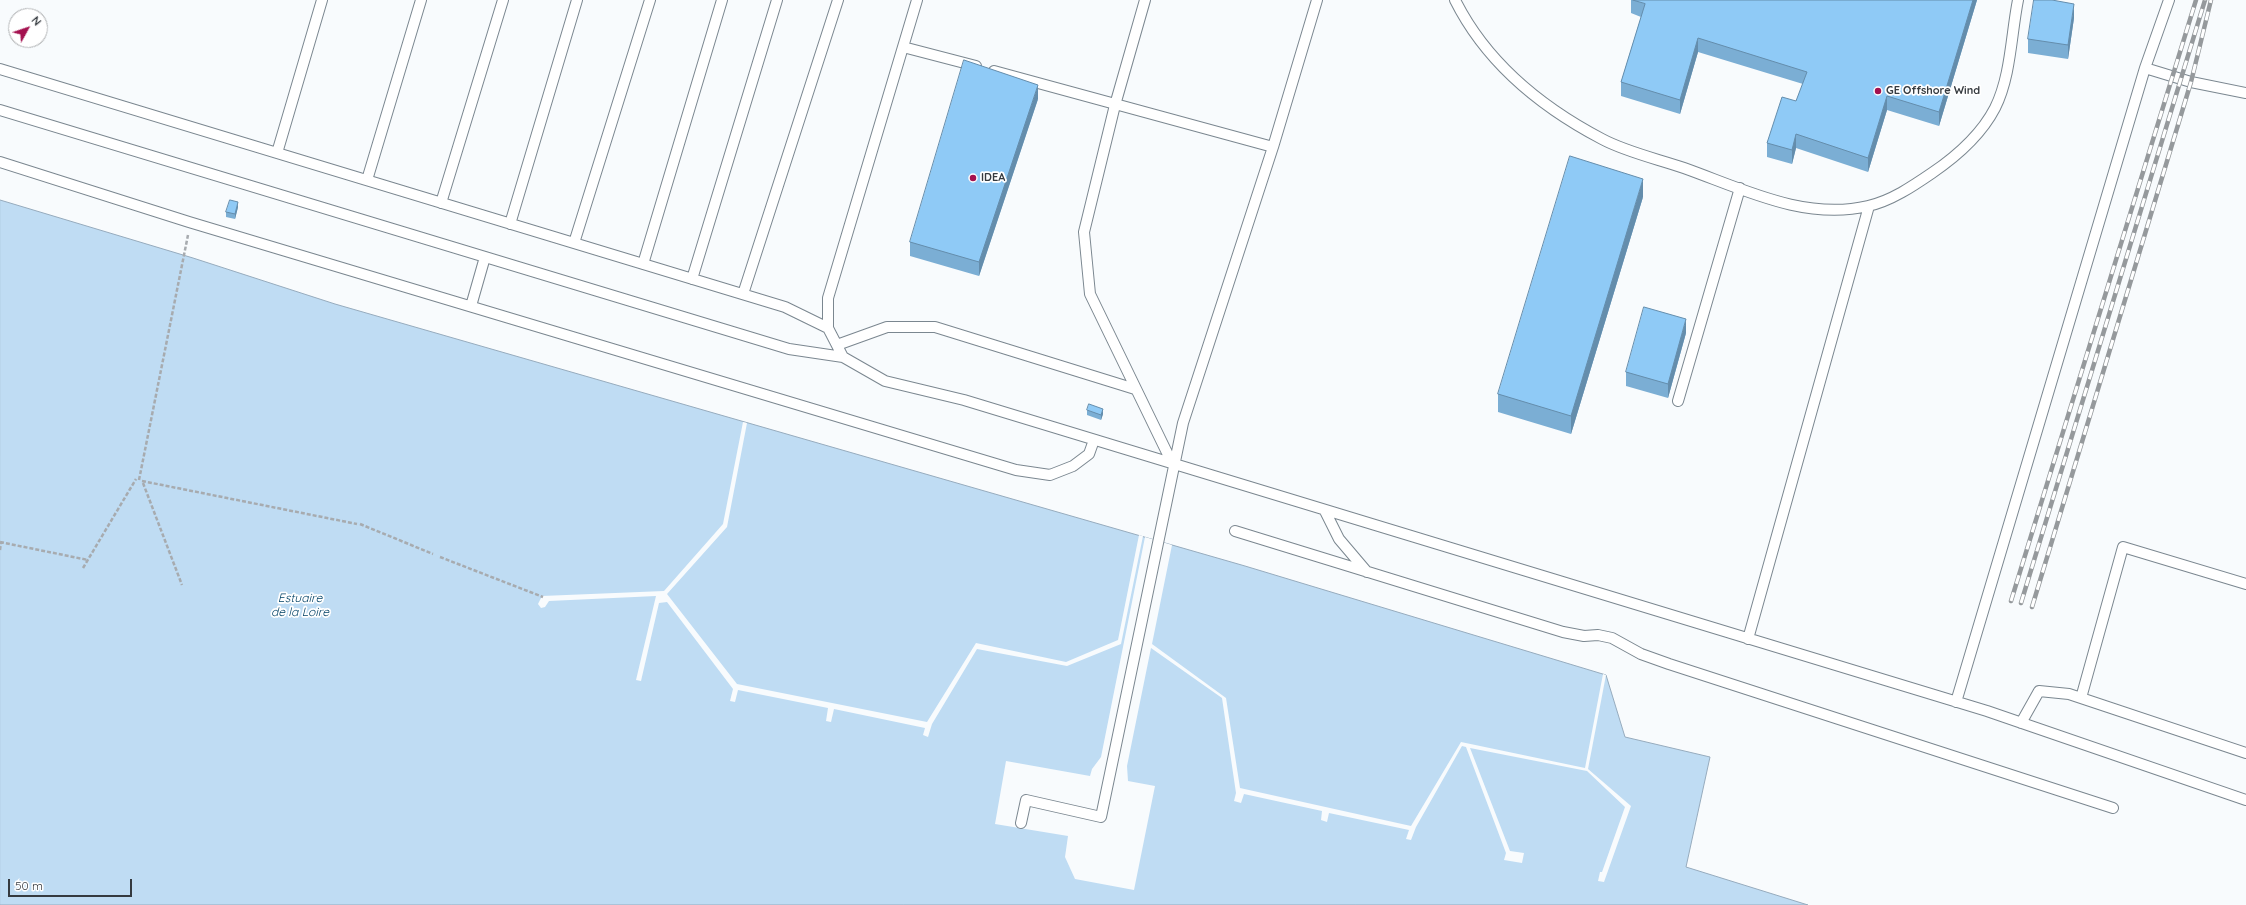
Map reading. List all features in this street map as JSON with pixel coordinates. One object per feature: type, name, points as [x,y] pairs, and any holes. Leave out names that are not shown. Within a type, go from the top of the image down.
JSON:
[{"type":"lane","points":[[277,153],[322,0]]},
{"type":"lane","points":[[367,180],[422,0]]},
{"type":"lane","points":[[441,203],[503,0]]},
{"type":"lane","points":[[510,224],[577,0]]},
{"type":"lane","points":[[574,243],[650,0]]},
{"type":"lane","points":[[643,264],[722,0]]},
{"type":"lane","points":[[692,279],[777,0]]},
{"type":"lane","points":[[743,294],[838,0]]},
{"type":"lane","points":[[843,358],[828,328],[828,298],[917,0]]},
{"type":"lane","points":[[1145,0],[1115,105],[1084,232],[1090,294],[1173,465]]},
{"type":"lane","points":[[1021,823],[1026,800],[1101,817],[1173,465],[1183,423],[1273,147],[1317,0]]},
{"type":"lane","points":[[1455,0],[1466,22],[1499,65],[1547,106],[1603,140],[1799,208],[1834,210],[1868,206],[1897,195],[1923,180],[1952,159],[1977,134],[1995,108],[2005,78],[2018,0]]},
{"type":"lane","points":[[1956,702],[2145,68],[2169,0]]},
{"type":"lane","points":[[903,47],[1273,147]]},
{"type":"lane","points":[[2145,68],[2220,89],[2246,93]]},
{"type":"lane","points":[[0,69],[785,307],[828,328]]},
{"type":"lane","points":[[0,110],[789,349],[843,358],[885,382],[964,400],[1324,511],[1956,702],[2021,722],[2246,800]]},
{"type":"lane","points":[[0,162],[189,222],[1016,470],[1050,475],[1073,466],[1089,454],[1094,440]]},
{"type":"lane","points":[[1678,401],[1740,188]]},
{"type":"lane","points":[[1748,639],[1868,206]]},
{"type":"lane","points":[[471,306],[485,257]]},
{"type":"lane","points":[[837,345],[887,327],[935,327],[1135,389]]},
{"type":"lane","points":[[1324,511],[1339,539],[1367,572]]},
{"type":"lane","points":[[1235,531],[1563,632],[1584,636],[1598,635],[1612,638],[1641,654],[1669,664],[2114,808]]},
{"type":"lane","points":[[2081,698],[2123,547],[2246,584]]},
{"type":"lane","points":[[2021,722],[2039,691],[2069,694],[2246,752]]},
{"type":"path","points":[[83,568],[140,481],[188,233]]},
{"type":"path","points":[[140,481],[358,524],[433,554]]},
{"type":"path","points":[[140,481],[182,585]]},
{"type":"path","points":[[0,550],[1,542],[88,560]]},
{"type":"path","points":[[440,557],[542,597]]},
{"type":"water","name":"Estuaire de la Loire","points":[[0,200],[193,258],[335,304],[1245,566],[1606,675],[1625,737],[1710,757],[1686,867],[1808,905],[0,905]]},
{"type":"pier","points":[[743,422],[747,423],[727,527],[667,594],[737,684],[927,722],[976,643],[1066,662],[1118,640],[1139,535],[1143,536],[1121,644],[1067,666],[977,649],[932,724],[928,737],[923,735],[925,728],[834,709],[831,722],[826,721],[828,708],[738,690],[735,702],[730,701],[733,689],[667,602],[659,603],[641,681],[636,680],[656,596],[549,601],[545,607],[541,608],[538,604],[542,596],[664,591],[723,524]]},
{"type":"pier","points":[[1145,537],[1172,545],[1152,644],[1226,698],[1240,788],[1411,826],[1461,742],[1585,768],[1603,674],[1606,675],[1588,769],[1631,806],[1604,882],[1598,881],[1600,872],[1602,872],[1625,807],[1587,771],[1470,748],[1510,851],[1524,853],[1522,863],[1504,860],[1506,853],[1466,747],[1462,746],[1416,827],[1411,840],[1406,839],[1409,830],[1329,813],[1327,822],[1321,820],[1322,811],[1244,794],[1241,803],[1234,801],[1236,793],[1222,698],[1151,648],[1127,766],[1128,781],[1155,786],[1134,890],[1075,879],[1065,857],[1068,836],[995,824],[1006,761],[1090,776],[1092,769],[1101,757]]},
{"type":"building","name":"GE Offshore Wind","points":[[1633,0],[1973,0],[1939,112],[1887,96],[1868,158],[1796,134],[1792,150],[1767,143],[1782,97],[1796,101],[1807,72],[1698,38],[1680,100],[1621,82],[1645,4]]},
{"type":"building","points":[[2034,0],[2052,0],[2074,4],[2068,45],[2028,39]]},
{"type":"building","name":"IDEA","points":[[964,60],[1038,85],[979,262],[910,242]]},
{"type":"building","points":[[1570,156],[1643,179],[1571,416],[1498,394]]},
{"type":"building","points":[[230,200],[238,202],[235,214],[226,212]]},
{"type":"building","points":[[1644,307],[1686,319],[1668,384],[1626,372]]},
{"type":"building","points":[[1089,404],[1103,409],[1101,415],[1087,410]]},
{"type":"railway","points":[[2011,601],[2196,0]]},
{"type":"railway","points":[[2021,603],[2205,0]]},
{"type":"railway","points":[[2032,607],[2191,82],[2211,0]]},
{"type":"place","name":"GE Offshore Wind","points":[[1878,91]]},
{"type":"place","name":"IDEA","points":[[973,178]]}]
